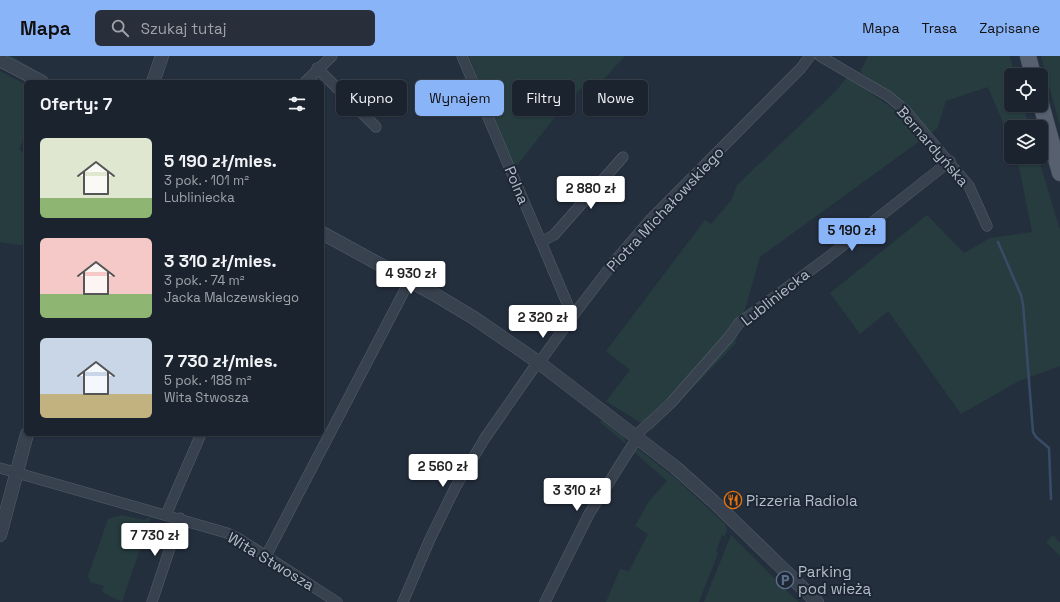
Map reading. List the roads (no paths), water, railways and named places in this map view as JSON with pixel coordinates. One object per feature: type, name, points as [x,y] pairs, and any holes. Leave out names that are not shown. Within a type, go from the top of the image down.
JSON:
[{"type":"main road","points":[[1028,56],[1031,68]]},
{"type":"main road","points":[[1043,112],[1060,173]]},
{"type":"street","points":[[154,80],[162,56]]},
{"type":"street","points":[[307,80],[317,68],[332,56]]},
{"type":"street","name":"Polna","points":[[462,56],[570,310],[575,313]]},
{"type":"street","name":"Piotra Michałowskiego","points":[[403,602],[433,533],[466,470],[504,409],[538,362],[614,262],[649,221],[802,68],[810,56]]},
{"type":"street","name":"Bernardyńska","points":[[820,56],[888,96],[905,110],[950,161],[969,186],[987,226]]},
{"type":"street","points":[[0,60],[38,80]]},
{"type":"street","points":[[317,68],[376,127]]},
{"type":"street","points":[[541,242],[554,235],[623,157]]},
{"type":"street","name":"Lubliniecka","points":[[545,602],[589,514],[636,437],[670,404],[729,337],[739,323],[827,258],[950,161]]},
{"type":"street","points":[[324,234],[410,280],[469,316],[538,362],[636,437],[701,490],[817,602]]},
{"type":"street","points":[[266,556],[410,280]]},
{"type":"street","points":[[0,536],[26,436]]},
{"type":"street","points":[[166,515],[200,436]]},
{"type":"street","name":"Wita Stwosza","points":[[0,468],[180,518],[227,533],[266,556],[337,602]]},
{"type":"street","points":[[152,602],[180,518]]},
{"type":"waterway","points":[[998,242],[1021,295],[1023,304],[1033,432],[1036,437],[1049,448],[1051,499]]},
{"type":"place","name":"Pizzeria Radiola","points":[[733,500]]},
{"type":"place","name":"Parking pod wieżą","points":[[785,580]]}]
